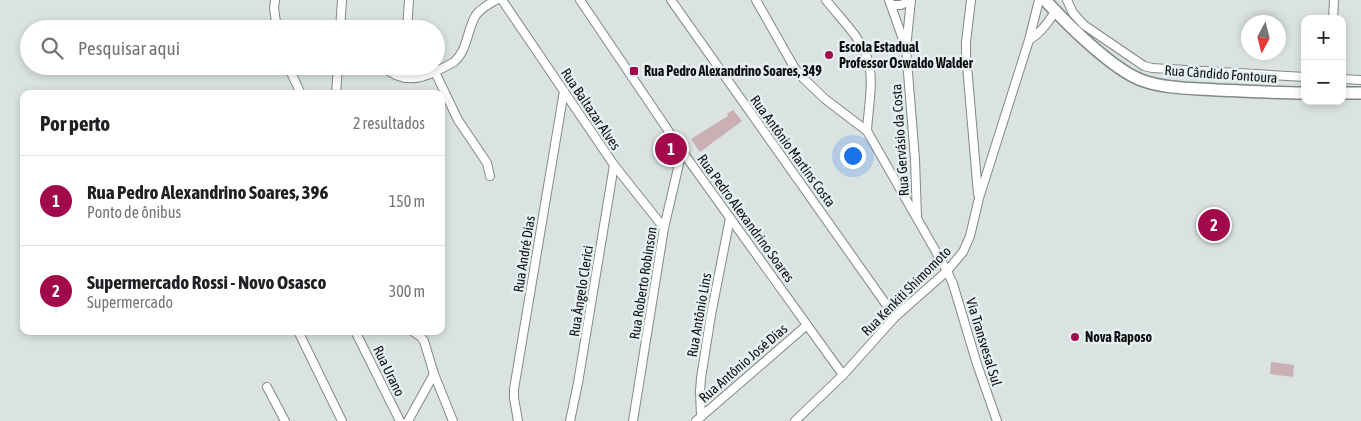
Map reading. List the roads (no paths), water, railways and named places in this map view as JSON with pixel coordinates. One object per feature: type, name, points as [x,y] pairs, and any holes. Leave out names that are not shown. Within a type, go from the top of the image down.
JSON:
[{"type":"main road","name":"Rua Cândido Fontoura","points":[[1045,0],[1055,6],[1098,51],[1124,71],[1141,80],[1172,87],[1301,93]]},
{"type":"main road","points":[[1346,93],[1361,93]]},
{"type":"street","points":[[275,0],[276,20]]},
{"type":"street","points":[[342,0],[342,20]]},
{"type":"street","points":[[408,20],[409,0]]},
{"type":"street","points":[[445,66],[458,58],[462,52],[477,13],[496,0]]},
{"type":"street","name":"Rua Baltazar Alves","points":[[502,0],[614,165],[664,228]]},
{"type":"street","name":"Rua Pedro Alexandrino Soares","points":[[580,0],[682,151],[843,375]]},
{"type":"street","name":"Rua Antônio Martins Costa","points":[[671,0],[895,317]]},
{"type":"street","points":[[756,0],[794,67],[803,78],[825,99],[867,131]]},
{"type":"street","points":[[826,0],[863,48],[867,58],[871,78],[867,131]]},
{"type":"street","points":[[906,48],[890,3],[902,5],[911,0]]},
{"type":"street","name":"Rua Gervásio da Costa","points":[[911,0],[906,48],[915,159],[917,219]]},
{"type":"street","points":[[971,0],[966,54],[979,198]]},
{"type":"street","name":"Rua Kenkiti Shimomoto","points":[[795,421],[843,375],[895,317],[947,271],[963,252],[970,236],[979,198],[1029,40],[1039,0]]},
{"type":"street","points":[[1067,0],[1074,13],[1084,25],[1144,66],[1301,77]]},
{"type":"street","points":[[1333,15],[1334,0]]},
{"type":"street","name":"Rua Kenkiti Shimomoto","points":[[1029,40],[1041,30],[1055,6]]},
{"type":"street","points":[[292,75],[299,90]]},
{"type":"street","points":[[336,90],[337,75]]},
{"type":"street","points":[[394,75],[405,78],[429,75]]},
{"type":"street","points":[[437,75],[444,90]]},
{"type":"street","points":[[1346,79],[1361,80]]},
{"type":"street","points":[[445,92],[458,120],[487,163],[490,176]]},
{"type":"street","name":"Rua André Dias","points":[[518,421],[514,389],[564,92]]},
{"type":"street","name":"Via Transvesal Sul","points":[[867,131],[953,284],[977,364],[997,421]]},
{"type":"street","name":"Rua Roberto Robinson","points":[[633,421],[664,228],[682,151]]},
{"type":"street","name":"Rua Ângelo Clerici","points":[[570,421],[614,165]]},
{"type":"street","name":"Rua Antônio Lins","points":[[699,419],[701,378],[730,218]]},
{"type":"street","name":"Rua Antônio José Dias","points":[[699,419],[807,325]]},
{"type":"street","points":[[300,335],[342,421]]},
{"type":"street","name":"Rua Urano","points":[[357,335],[400,421]]},
{"type":"street","points":[[418,335],[424,342],[434,374],[453,421]]},
{"type":"street","points":[[408,421],[434,374]]},
{"type":"street","points":[[267,387],[285,421]]},
{"type":"place","name":"Escola Estadual Professor Oswaldo Walder","points":[[829,55]]},
{"type":"place","name":"Rua Pedro Alexandrino Soares, 349","points":[[634,71]]},
{"type":"place","name":"Rua Pedro Alexandrino Soares, 396","points":[[671,149]]},
{"type":"place","name":"Supermercado Rossi - Novo Osasco","points":[[1214,225]]},
{"type":"place","name":"Nova Raposo","points":[[1075,337]]}]
